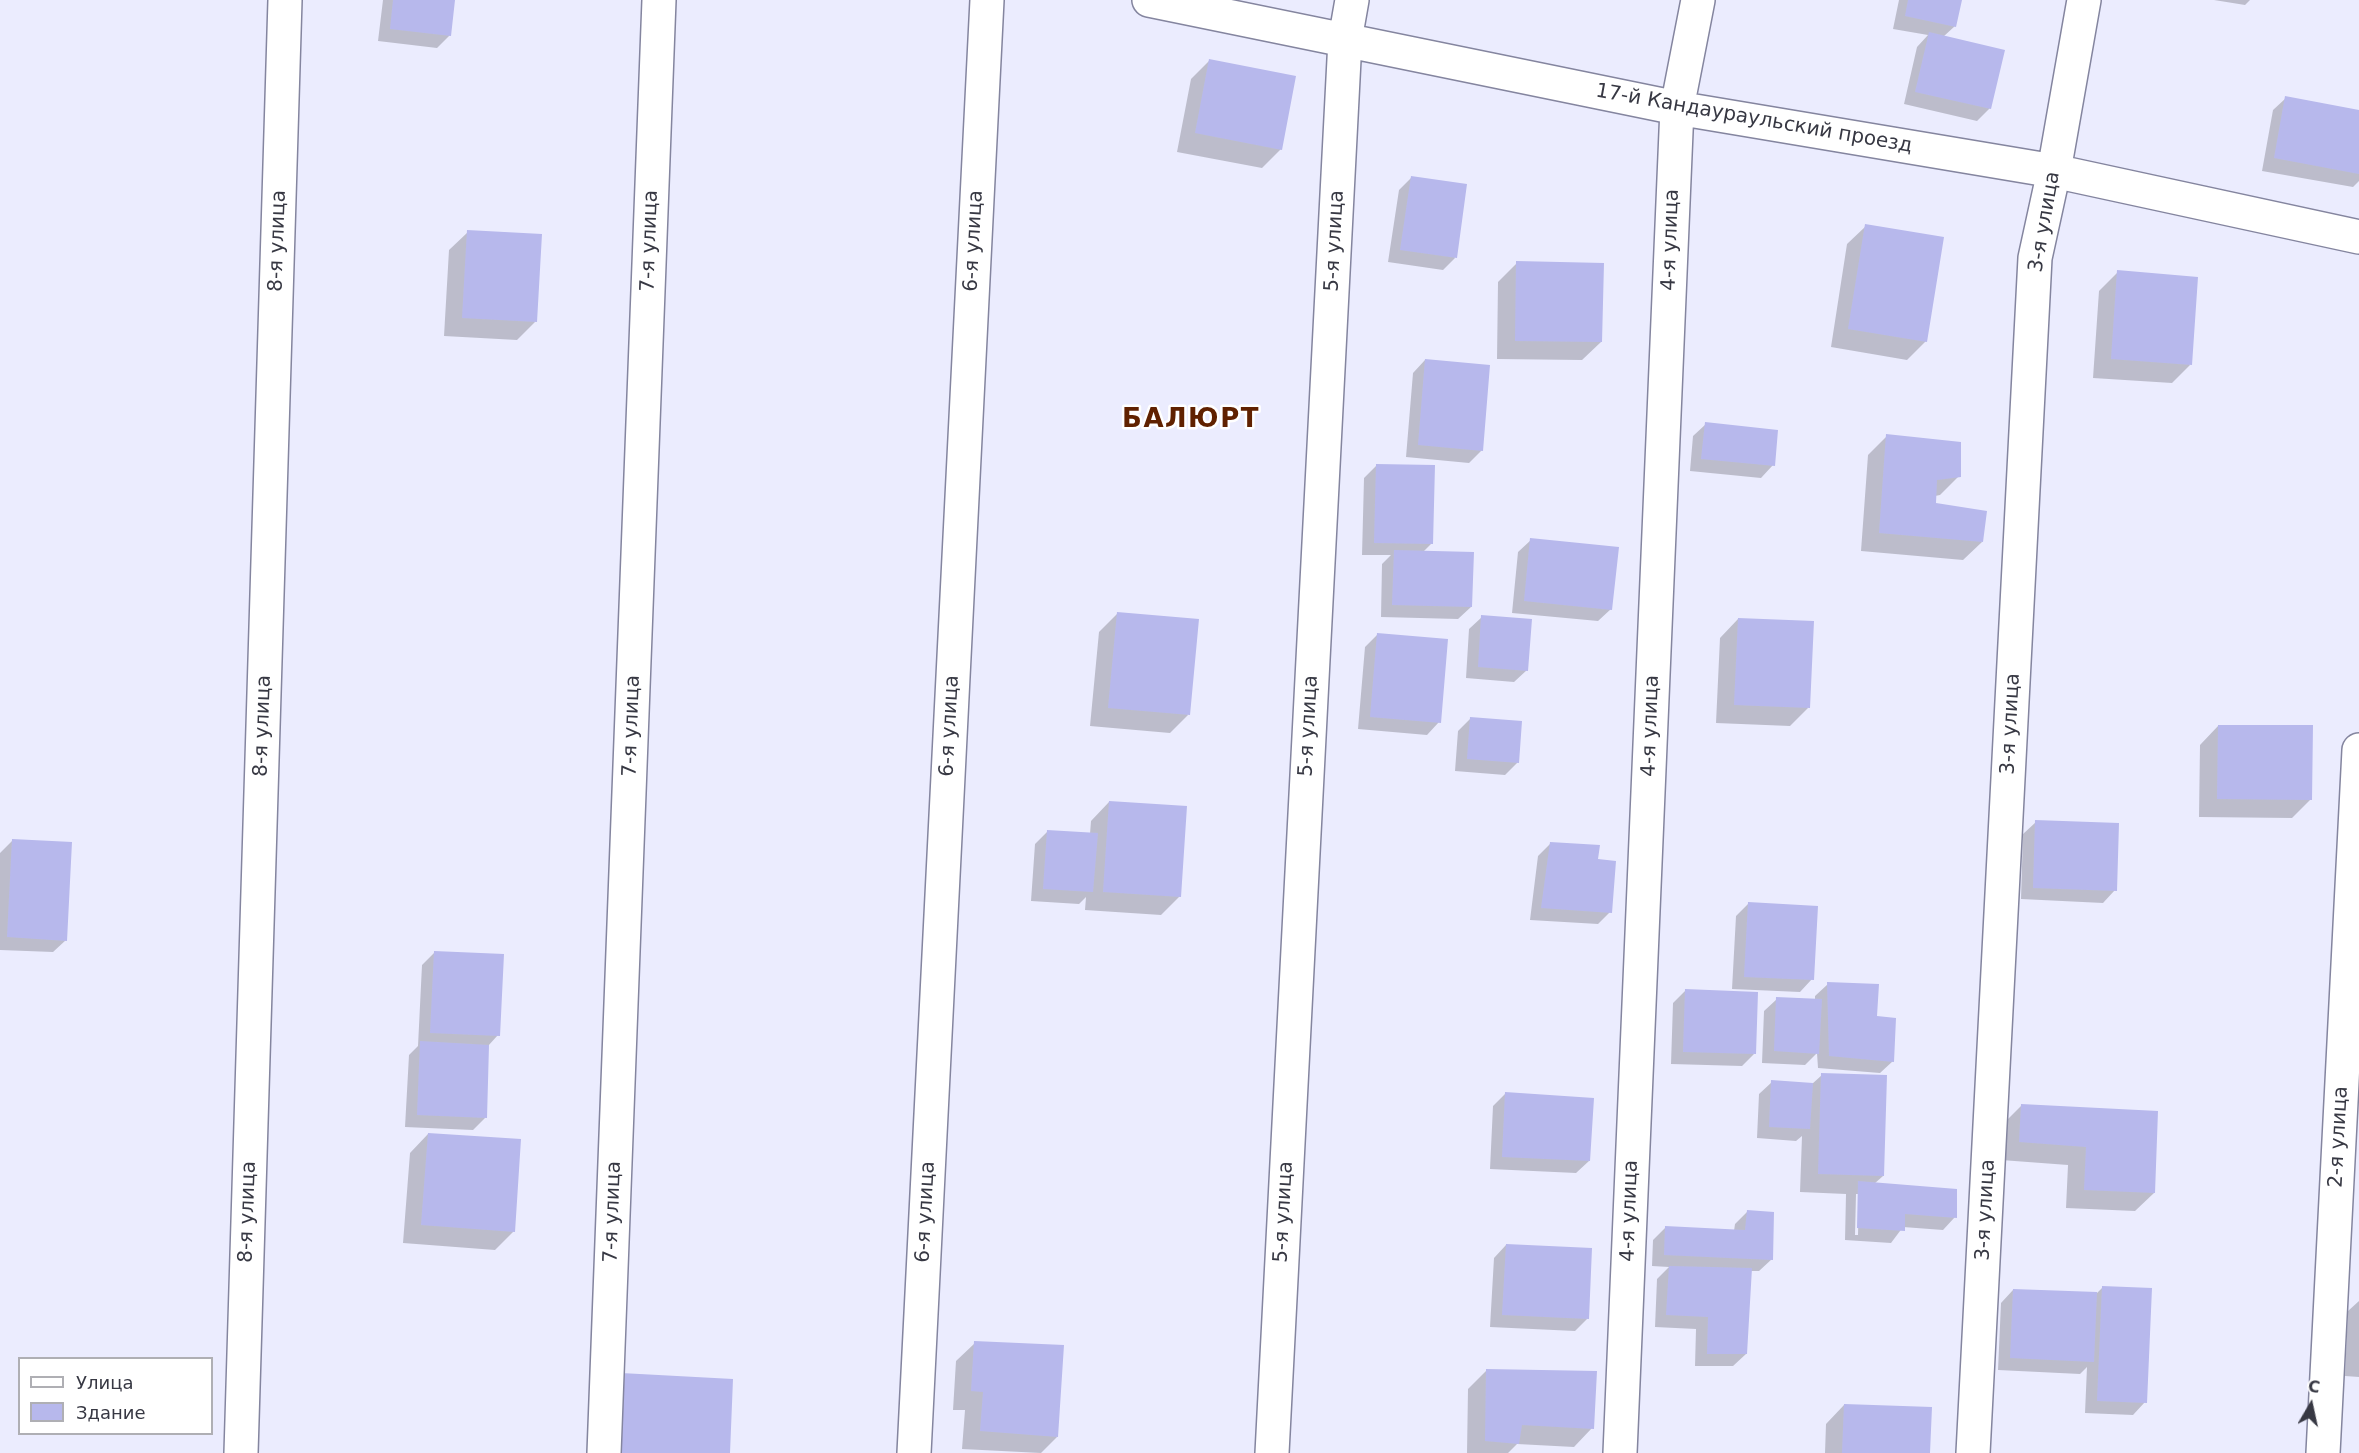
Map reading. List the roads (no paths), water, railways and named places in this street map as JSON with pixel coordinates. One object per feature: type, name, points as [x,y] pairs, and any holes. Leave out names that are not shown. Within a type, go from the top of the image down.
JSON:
[{"type":"street","name":"8-я улица","points":[[241,1453],[285,0]]},
{"type":"street","name":"7-я улица","points":[[603,1453],[660,0]]},
{"type":"street","name":"6-я улица","points":[[914,1453],[987,0]]},
{"type":"street","name":"17-й Кандаураульский проезд","points":[[1149,0],[1677,108],[2054,171],[2359,237]]},
{"type":"street","name":"5-я улица","points":[[1272,1453],[1345,40],[1352,0]]},
{"type":"street","name":"4-я улица","points":[[1620,1453],[1677,108],[1698,0]]},
{"type":"street","name":"3-я улица","points":[[1973,1453],[2035,258],[2054,171],[2084,0]]},
{"type":"street","name":"2-я улица","points":[[2322,1453],[2359,750]]},
{"type":"district","name":"БАЛЮРТ","points":[[1191,420]]}]
